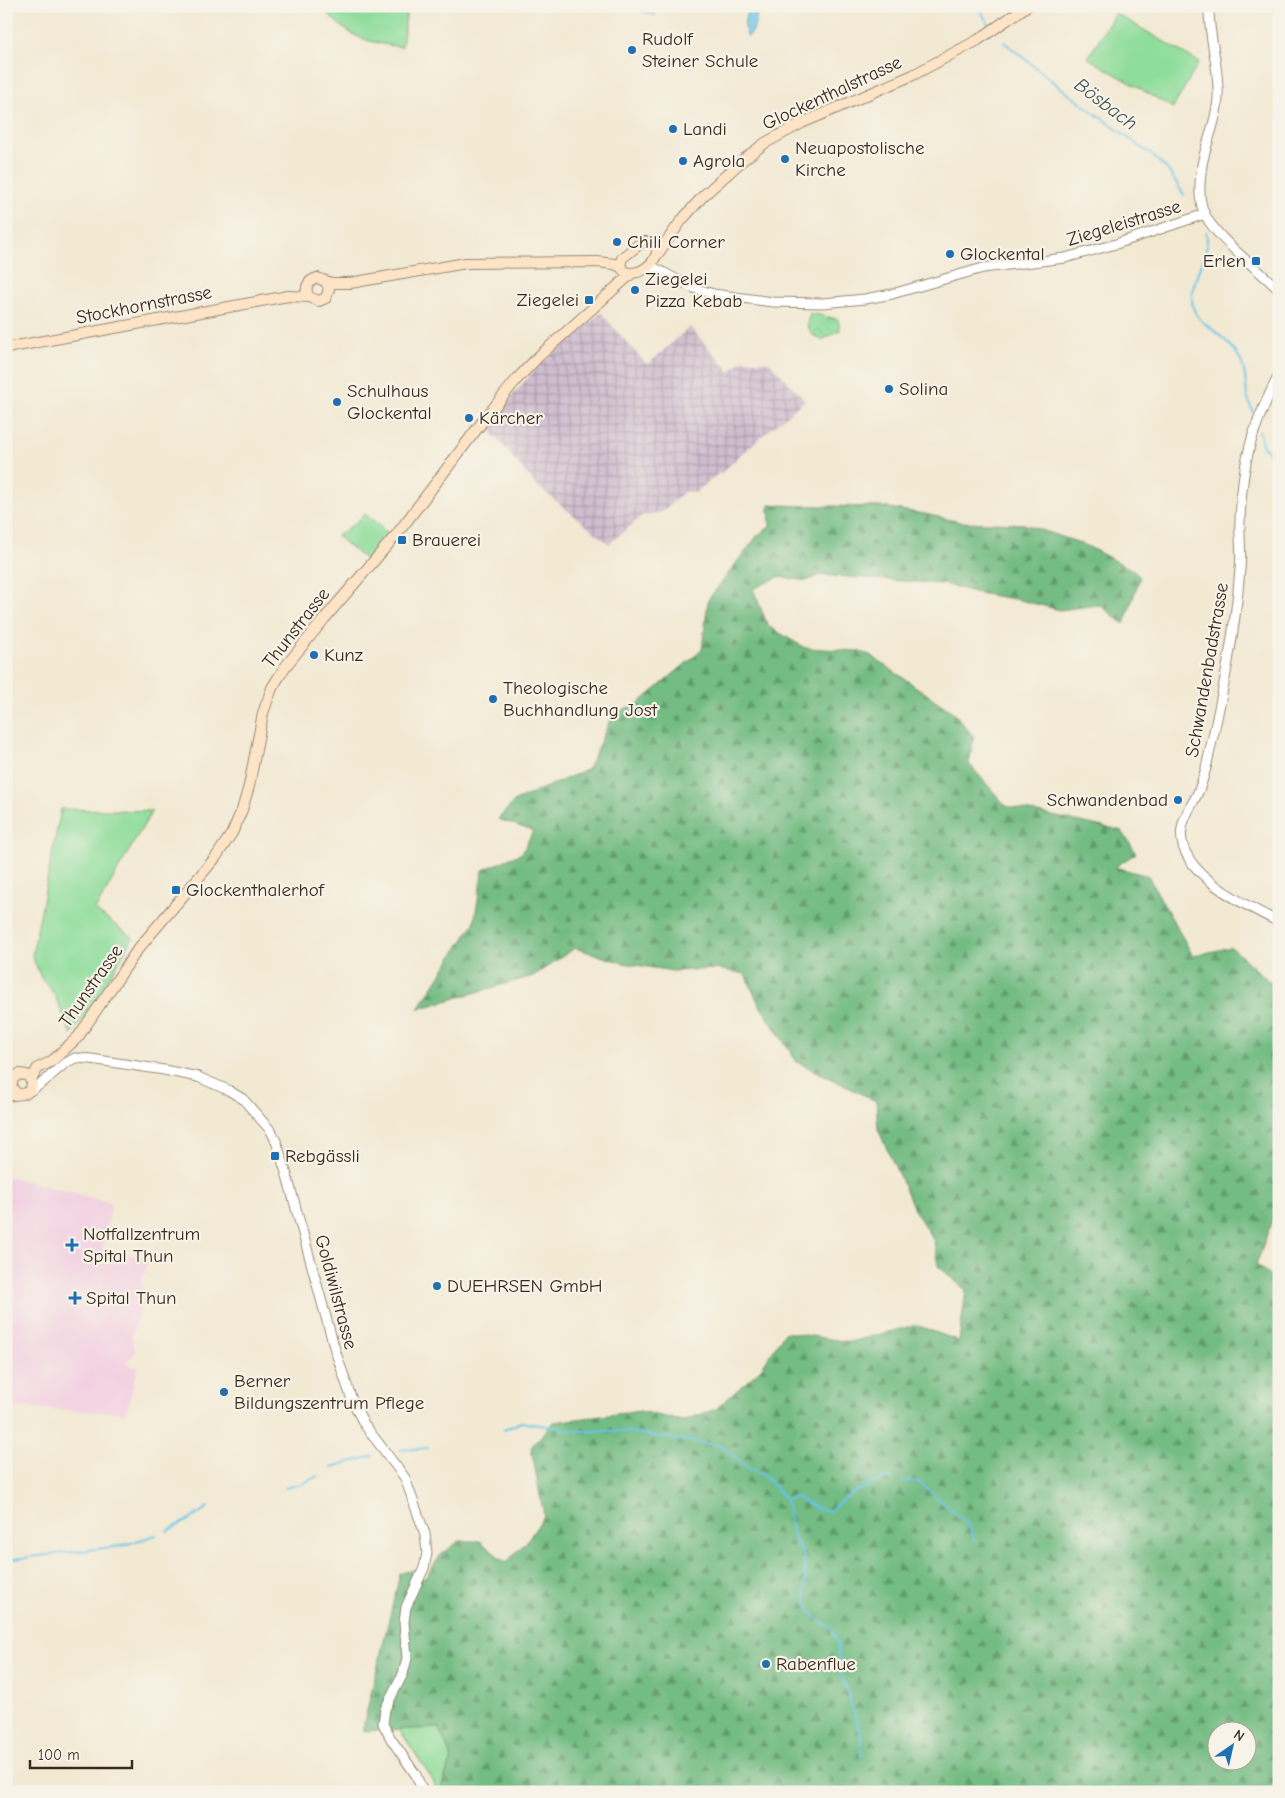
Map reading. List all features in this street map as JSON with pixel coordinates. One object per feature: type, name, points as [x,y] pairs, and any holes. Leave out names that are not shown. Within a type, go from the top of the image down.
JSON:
[{"type":"main road","name":"Glockenthalstrasse","points":[[624,267],[648,266],[657,257],[671,234],[690,210],[714,186],[765,142],[802,122],[913,75],[978,40],[1026,6]]},
{"type":"main road","name":"Glockenthalstrasse","points":[[624,267],[640,243],[652,244],[671,234]]},
{"type":"main road","points":[[652,244],[656,249],[657,257]]},
{"type":"main road","points":[[350,283],[329,293],[324,299],[318,301],[309,297],[307,291],[310,281],[317,278],[326,282],[350,283],[466,263],[598,262],[624,267]]},
{"type":"main road","name":"Thunstrasse","points":[[9,1085],[15,1076],[29,1080],[37,1061],[62,1052],[82,1031],[138,949],[216,857],[229,838],[238,820],[248,791],[263,712],[272,688],[288,662],[397,534],[486,416],[512,385],[538,358],[610,292],[624,267]]},
{"type":"main road","points":[[326,282],[329,293]]},
{"type":"main road","name":"Stockhornstrasse","points":[[288,296],[307,286]]},
{"type":"main road","name":"Stockhornstrasse","points":[[6,348],[288,296],[309,297]]},
{"type":"main road","points":[[9,1085],[12,1089],[11,1095],[23,1095],[29,1080]]},
{"type":"street","points":[[1209,6],[1209,30],[1218,95],[1214,123],[1204,157],[1200,194],[1205,214],[1215,230],[1279,290]]},
{"type":"street","name":"Ziegeleistrasse","points":[[648,266],[698,289],[730,297],[799,304],[866,299],[983,268],[1067,258],[1116,244],[1205,214]]},
{"type":"street","name":"Ziegeleistrasse","points":[[657,257],[671,276]]},
{"type":"street","name":"Schwandenbadstrasse","points":[[1279,375],[1257,420],[1247,452],[1239,522],[1241,568],[1234,627],[1206,768],[1199,790],[1186,816],[1181,835],[1185,854],[1191,864],[1201,874],[1238,899],[1279,922]]},
{"type":"street","name":"Goldiwilstrasse","points":[[29,1080],[42,1083],[68,1061],[82,1058],[198,1077],[221,1086],[243,1099],[262,1118],[274,1136],[286,1172],[335,1350],[352,1400],[364,1424],[405,1478],[425,1534],[427,1553],[424,1568],[406,1607],[404,1622],[407,1658],[403,1674],[385,1709],[383,1724],[391,1739],[416,1774],[423,1792]]},
{"type":"street","name":"Goldiwilstrasse","points":[[29,1080],[50,1075]]},
{"type":"shaded area","points":[[601,313],[647,365],[690,327],[730,372],[743,360],[769,362],[805,400],[741,454],[721,474],[719,473],[695,493],[685,491],[662,512],[643,515],[609,544],[535,484],[487,426],[535,369]]},
{"type":"shaded area","name":"Spital Thun","points":[[6,1176],[112,1203],[102,1251],[149,1258],[141,1283],[144,1294],[131,1339],[134,1340],[132,1344],[135,1348],[135,1353],[128,1359],[126,1364],[138,1368],[126,1413],[6,1407]]},
{"type":"green space","points":[[320,6],[398,6],[407,9],[402,47],[365,40],[356,36],[339,25]]},
{"type":"green space","points":[[1115,13],[1199,62],[1173,108],[1088,58]]},
{"type":"green space","points":[[810,313],[838,319],[840,330],[822,340],[812,335],[807,324]]},
{"type":"green space","points":[[769,505],[882,507],[960,522],[1024,524],[1083,544],[1135,571],[1140,578],[1124,624],[1100,605],[1060,610],[944,584],[820,575],[807,581],[778,577],[753,589],[768,626],[805,648],[857,651],[870,655],[954,713],[974,737],[969,764],[1006,806],[1122,831],[1136,853],[1115,867],[1148,876],[1193,956],[1231,947],[1277,988],[1279,1000],[1279,1201],[1256,1265],[1279,1282],[1279,1792],[439,1792],[452,1759],[439,1728],[362,1731],[400,1574],[410,1570],[424,1579],[441,1555],[459,1541],[480,1541],[506,1563],[528,1540],[544,1516],[531,1447],[554,1422],[640,1411],[682,1421],[716,1409],[760,1370],[785,1332],[850,1342],[916,1325],[959,1341],[966,1290],[938,1266],[934,1241],[915,1211],[878,1129],[876,1101],[797,1062],[759,1004],[745,974],[718,969],[673,971],[623,963],[575,948],[533,976],[418,1009],[474,923],[483,870],[522,853],[533,831],[498,819],[515,801],[588,769],[613,714],[639,703],[702,650],[708,600],[758,535],[770,527]]},
{"type":"green space","points":[[365,514],[387,532],[388,536],[367,561],[337,536]]},
{"type":"green space","points":[[61,809],[152,811],[95,910],[133,938],[90,1011],[71,1034],[55,996],[42,980],[32,956]]},
{"type":"green space","points":[[439,1728],[452,1759],[439,1792],[436,1792],[434,1782],[399,1729]]},
{"type":"water","points":[[749,6],[756,6],[756,14],[754,27],[748,37],[745,30],[745,22]]},
{"type":"waterway","points":[[632,6],[655,15]]},
{"type":"waterway","name":"Bösbach","points":[[978,6],[989,25]]},
{"type":"waterway","name":"Bösbach","points":[[1004,42],[1062,89],[1153,156],[1168,170],[1184,195]]},
{"type":"waterway","name":"Bösbach","points":[[1206,232],[1206,251],[1193,291],[1194,310],[1201,321],[1226,341],[1240,359],[1245,374],[1247,397],[1254,413]]},
{"type":"waterway","name":"Bösbach","points":[[1259,431],[1263,447],[1279,460]]},
{"type":"waterway","points":[[504,1430],[521,1422],[576,1431],[623,1431],[722,1446],[748,1468],[765,1476],[786,1500],[793,1535],[804,1557],[806,1602],[812,1614],[832,1629],[837,1641],[840,1670],[861,1735],[861,1757]]},
{"type":"waterway","points":[[400,1450],[428,1448]]},
{"type":"waterway","points":[[331,1467],[373,1456]]},
{"type":"waterway","points":[[285,1488],[299,1485],[318,1476]]},
{"type":"waterway","points":[[786,1500],[796,1497],[818,1509],[830,1511],[857,1491],[887,1478],[892,1479]]},
{"type":"waterway","points":[[902,1481],[919,1482],[968,1524],[975,1541]]},
{"type":"waterway","points":[[167,1531],[208,1507]]},
{"type":"waterway","points":[[6,1560],[121,1546],[156,1535]]},
{"type":"place","name":"Rudolf Steiner Schule","points":[[632,50]]},
{"type":"place","name":"Landi","points":[[673,129]]},
{"type":"place","name":"Neuapostolische Kirche","points":[[785,159]]},
{"type":"place","name":"Agrola","points":[[683,161]]},
{"type":"place","name":"Chili Corner","points":[[617,242]]},
{"type":"place","name":"Glockental","points":[[950,254]]},
{"type":"place","name":"Erlen","points":[[1256,261]]},
{"type":"place","name":"Ziegelei Pizza Kebab","points":[[635,290]]},
{"type":"place","name":"Ziegelei","points":[[589,300]]},
{"type":"place","name":"Solina","points":[[889,389]]},
{"type":"place","name":"Schulhaus Glockental","points":[[337,402]]},
{"type":"place","name":"Kärcher","points":[[469,418]]},
{"type":"place","name":"Brauerei","points":[[402,540]]},
{"type":"place","name":"Kunz","points":[[314,655]]},
{"type":"place","name":"Theologische Buchhandlung Jost","points":[[493,699]]},
{"type":"place","name":"Schwandenbad","points":[[1178,800]]},
{"type":"place","name":"Glockenthalerhof","points":[[176,890]]},
{"type":"place","name":"Rebgässli","points":[[275,1156]]},
{"type":"place","name":"Notfallzentrum Spital Thun","points":[[72,1245]]},
{"type":"place","name":"DUEHRSEN GmbH","points":[[437,1286]]},
{"type":"place","name":"Spital Thun","points":[[75,1298]]},
{"type":"place","name":"Berner Bildungszentrum Pflege","points":[[224,1392]]},
{"type":"place","name":"Rabenflue","points":[[766,1664]]}]
